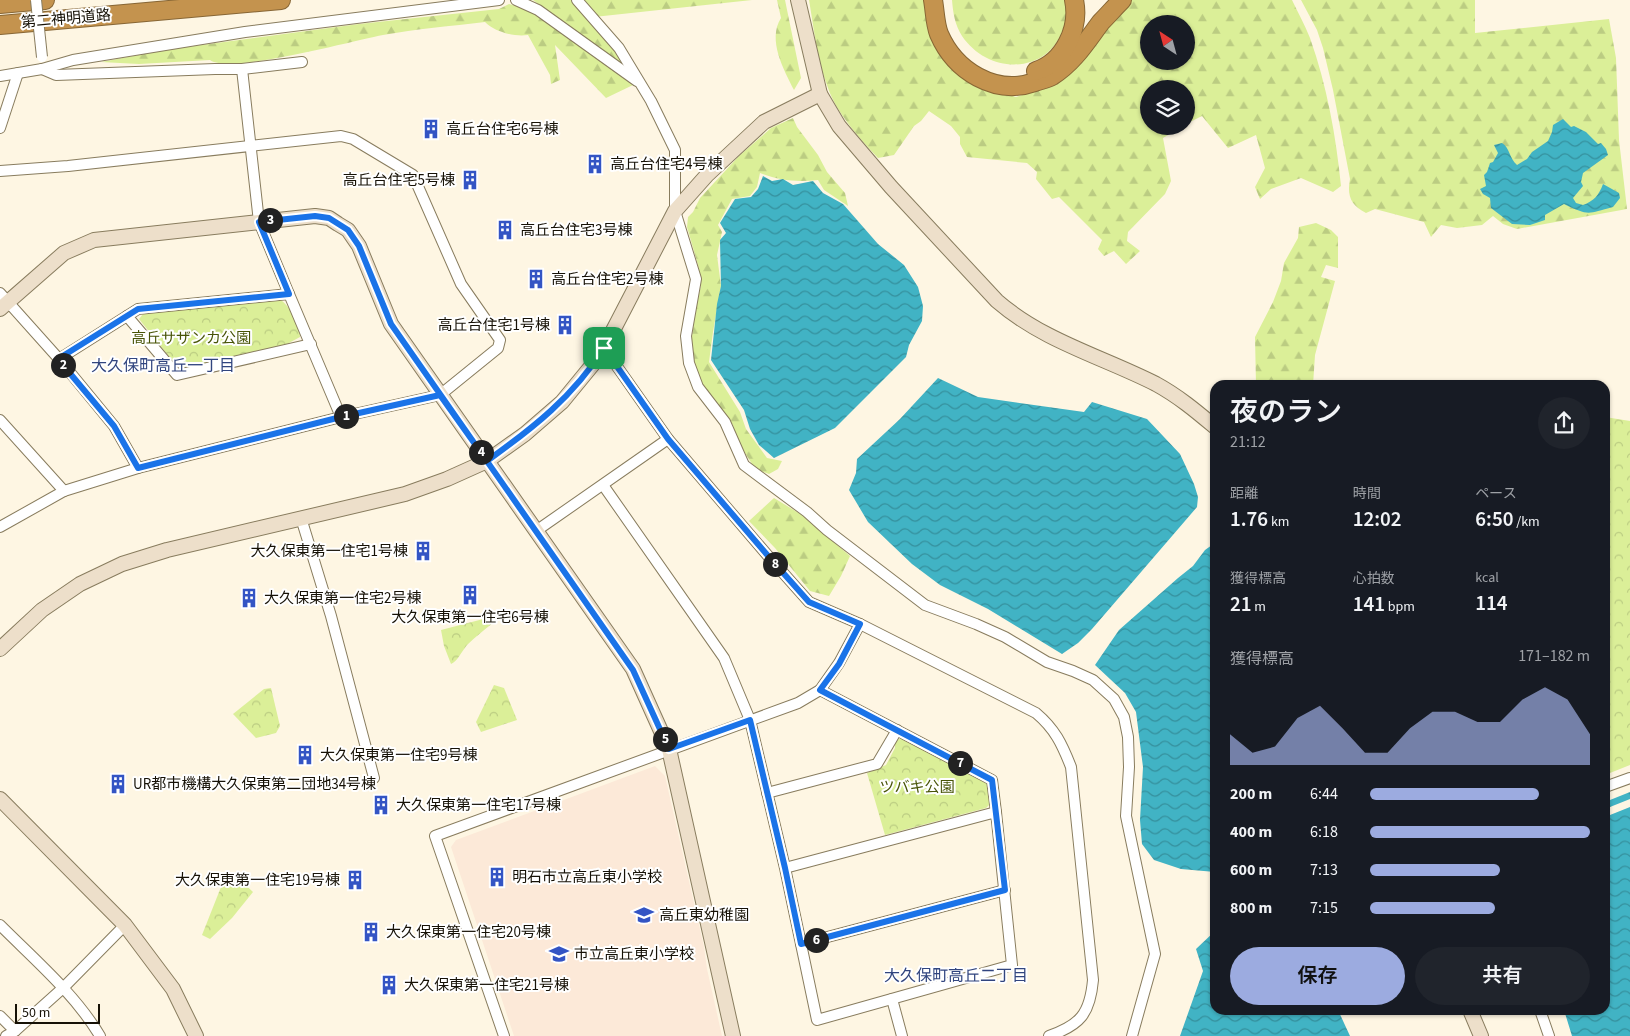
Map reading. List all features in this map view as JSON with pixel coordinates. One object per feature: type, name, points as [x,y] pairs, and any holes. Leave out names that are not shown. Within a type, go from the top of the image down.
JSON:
[{"type":"highway","name":"第二神明道路","points":[[0,4],[45,0]]},
{"type":"highway","name":"第二神明道路","points":[[0,25],[281,0]]},
{"type":"highway","points":[[933,0],[938,32],[948,50],[959,64],[987,82],[1006,86],[1025,86],[1050,77],[1065,67],[1081,50],[1101,22],[1122,0]]},
{"type":"highway","points":[[944,0],[949,26],[962,51],[983,70],[1012,76],[1044,68],[1064,50],[1073,32],[1076,9],[1074,0]]},
{"type":"street","points":[[36,0],[42,69]]},
{"type":"street","points":[[0,76],[42,69],[73,60],[245,32],[499,0]]},
{"type":"street","points":[[516,0],[538,10],[640,83]]},
{"type":"street","points":[[577,0],[619,48],[651,101],[676,150],[675,211],[696,279],[686,336],[689,363],[698,387],[724,422],[744,466],[807,512],[827,530],[925,605],[976,624],[1005,637],[1047,662],[1093,680],[1114,699],[1124,718],[1128,737],[1130,767],[1126,816],[1155,954],[1132,1036]]},
{"type":"street","points":[[798,0],[820,94],[839,126],[991,294],[1016,317],[1037,330],[1156,384],[1182,399],[1210,423]]},
{"type":"street","points":[[42,69],[56,75],[215,68],[242,69],[302,62]]},
{"type":"street","points":[[242,69],[259,222],[341,417]]},
{"type":"street","points":[[0,128],[18,73]]},
{"type":"street","points":[[0,649],[42,610],[80,584],[122,564],[167,550],[405,494],[446,480],[487,461],[526,434],[562,402],[594,364],[675,211],[707,175],[764,122],[820,94]]},
{"type":"street","points":[[0,171],[68,166],[341,136],[353,139],[413,175],[461,284],[500,340],[498,348],[440,395],[341,417],[138,468],[64,491],[0,527]]},
{"type":"street","points":[[138,468],[114,426],[58,359],[3,301],[64,253],[94,240],[315,216],[329,218],[348,230],[359,246],[391,324],[633,670],[669,749],[733,1036]]},
{"type":"street","points":[[58,359],[138,309],[289,294]]},
{"type":"street","points":[[127,316],[177,376],[310,344]]},
{"type":"street","points":[[604,348],[668,439],[809,602],[860,624],[1036,712],[1050,725],[1062,744],[1071,767],[1093,980],[1091,998],[1084,1013],[1075,1024],[1065,1031],[1049,1036]]},
{"type":"street","points":[[0,420],[64,491]]},
{"type":"street","points":[[536,531],[668,439]]},
{"type":"street","points":[[603,485],[724,658],[750,720],[818,1020],[1012,964],[992,780],[820,690]]},
{"type":"street","points":[[301,518],[331,616],[374,778]]},
{"type":"street","points":[[504,1036],[435,836],[798,703],[820,690],[839,664],[860,624]]},
{"type":"street","points":[[767,793],[877,764],[897,730]]},
{"type":"street","points":[[1610,786],[1630,778]]},
{"type":"street","points":[[0,799],[125,925],[173,989],[196,1036]]},
{"type":"street","points":[[785,868],[996,812]]},
{"type":"street","points":[[801,944],[1005,890]]},
{"type":"street","points":[[0,925],[91,1020],[100,1036]]},
{"type":"street","points":[[0,1016],[10,1034],[62,988],[125,925]]},
{"type":"street","points":[[892,999],[902,1036]]},
{"type":"street","points":[[1472,1015],[1481,1036]]},
{"type":"street","points":[[1542,1015],[1549,1036]]},
{"type":"shaded area","points":[[655,766],[665,776],[722,1036],[514,1036],[451,847],[456,840]]},
{"type":"green space","points":[[533,0],[752,0],[594,17],[626,68]]},
{"type":"green space","points":[[777,0],[785,0],[801,78],[794,90],[776,45],[777,27],[781,18]]},
{"type":"green space","points":[[809,0],[926,0],[953,68],[969,83],[1016,97],[1047,87],[1084,56],[1131,0],[1292,0],[1310,38],[1321,74],[1333,130],[1341,186],[1333,192],[1301,178],[1271,189],[1260,199],[1255,187],[1265,168],[1256,135],[1228,148],[1202,116],[1195,120],[1195,80],[1140,80],[1140,135],[1168,135],[1163,138],[1171,181],[1165,194],[1128,232],[1127,241],[1140,251],[1126,264],[1114,251],[1104,256],[1098,249],[1102,240],[1059,197],[1052,199],[1036,179],[1037,172],[1027,163],[967,157],[960,144],[960,137],[951,126],[929,111],[914,126],[894,155],[878,158],[849,125],[832,97],[824,77],[816,44]]},
{"type":"green space","points":[[952,0],[1065,0],[1067,7],[1064,26],[1057,42],[1046,54],[1033,61],[1018,64],[1002,63],[987,58],[974,49],[962,36],[958,28]]},
{"type":"green space","points":[[1301,0],[1475,0],[1475,33],[1609,19],[1616,58],[1619,140],[1627,209],[1517,229],[1503,224],[1493,216],[1482,225],[1457,228],[1441,225],[1431,237],[1424,222],[1375,209],[1366,213],[1356,207],[1350,195],[1350,179],[1323,48],[1317,30]]},
{"type":"green space","points":[[509,4],[533,11],[633,85],[606,98],[555,45],[560,80],[551,84],[550,75],[528,35],[505,33],[494,29],[485,22],[395,33],[293,55],[241,63],[222,63],[210,60],[139,64],[101,62],[171,49],[359,24],[499,9]]},
{"type":"green space","points":[[793,118],[827,172],[845,193],[848,206],[824,190],[818,180],[789,180],[760,173],[757,187],[750,196],[732,199],[718,225],[722,232],[717,255],[721,286],[709,362],[740,412],[746,429],[767,458],[782,461],[778,469],[769,474],[752,464],[736,439],[733,425],[706,392],[698,378],[690,352],[696,306],[701,286],[698,265],[687,227],[688,217],[693,212],[700,198],[739,156],[771,128]]},
{"type":"green space","points":[[1316,223],[1331,230],[1338,237],[1338,268],[1326,265],[1321,277],[1335,281],[1315,355],[1313,380],[1256,380],[1255,337],[1273,302],[1281,281],[1284,263],[1298,238],[1299,227]]},
{"type":"green space","name":"高丘サザンカ公園","points":[[279,299],[294,316],[300,337],[287,344],[189,367],[179,366],[171,359],[139,319],[143,314]]},
{"type":"green space","points":[[1610,418],[1630,421],[1630,765],[1610,773]]},
{"type":"green space","points":[[774,498],[802,515],[850,556],[829,596],[810,591],[775,548],[749,521]]},
{"type":"green space","points":[[491,617],[493,623],[476,636],[451,664],[444,646],[441,630]]},
{"type":"green space","points":[[494,685],[504,688],[517,720],[481,732],[476,722]]},
{"type":"green space","points":[[271,688],[280,726],[276,733],[256,738],[233,714],[264,689]]},
{"type":"green space","name":"ツバキ公園","points":[[902,738],[986,781],[990,788],[992,802],[986,808],[885,835],[867,773],[886,765],[895,748],[895,741]]},
{"type":"green space","points":[[234,874],[253,892],[232,918],[210,939],[202,935],[221,887]]},
{"type":"water","points":[[1563,119],[1571,127],[1574,126],[1586,132],[1598,144],[1601,143],[1608,155],[1583,173],[1581,182],[1583,186],[1573,198],[1576,203],[1583,205],[1590,202],[1598,194],[1603,184],[1619,193],[1620,198],[1613,207],[1598,211],[1588,213],[1564,204],[1545,215],[1545,220],[1530,225],[1512,224],[1491,208],[1490,198],[1483,194],[1480,189],[1486,186],[1484,175],[1498,153],[1494,145],[1502,143],[1505,145],[1517,165],[1548,141],[1553,125]]},
{"type":"water","points":[[763,176],[772,181],[783,179],[793,185],[813,181],[823,193],[843,204],[878,244],[904,265],[918,287],[923,306],[922,321],[909,345],[906,357],[835,428],[774,458],[759,445],[750,429],[744,410],[711,360],[717,304],[721,286],[720,240],[726,233],[720,223],[735,199],[751,197],[758,189]]},
{"type":"water","points":[[938,378],[978,397],[1084,412],[1092,402],[1147,419],[1180,454],[1194,484],[1198,497],[1197,507],[1092,629],[1078,643],[1062,654],[988,609],[940,585],[912,564],[868,522],[849,490],[856,473],[857,459],[900,419]]},
{"type":"water","points":[[1210,546],[1210,872],[1181,869],[1154,860],[1142,844],[1140,820],[1143,767],[1136,712],[1125,693],[1095,665],[1119,630],[1193,566]]},
{"type":"water","points":[[1630,792],[1630,799],[1610,807],[1610,800]]},
{"type":"water","points":[[1630,807],[1630,1036],[1572,1036],[1566,1015],[1610,1015],[1610,815]]},
{"type":"water","points":[[1210,936],[1210,1015],[1340,1015],[1350,1036],[1180,1036],[1203,971],[1196,949]]},
{"type":"place","name":"高丘台住宅6号棟","points":[[431,129]]},
{"type":"place","name":"高丘台住宅4号棟","points":[[595,164]]},
{"type":"place","name":"高丘台住宅5号棟","points":[[470,180]]},
{"type":"place","name":"高丘台住宅3号棟","points":[[505,230]]},
{"type":"place","name":"高丘台住宅2号棟","points":[[536,279]]},
{"type":"place","name":"高丘台住宅1号棟","points":[[565,325]]},
{"type":"place","name":"大久保東第一住宅1号棟","points":[[423,551]]},
{"type":"place","name":"大久保東第一住宅6号棟","points":[[470,595]]},
{"type":"place","name":"大久保東第一住宅2号棟","points":[[249,598]]},
{"type":"place","name":"大久保東第一住宅9号棟","points":[[305,755]]},
{"type":"place","name":"UR都市機構大久保東第二団地34号棟","points":[[118,784]]},
{"type":"place","name":"大久保東第一住宅17号棟","points":[[381,805]]},
{"type":"place","name":"明石市立高丘東小学校","points":[[497,877]]},
{"type":"place","name":"大久保東第一住宅19号棟","points":[[355,880]]},
{"type":"place","name":"高丘東幼稚園","points":[[644,915]]},
{"type":"place","name":"大久保東第一住宅20号棟","points":[[371,932]]},
{"type":"place","name":"市立高丘東小学校","points":[[559,954]]},
{"type":"place","name":"大久保東第一住宅21号棟","points":[[389,985]]},
{"type":"district","name":"大久保町高丘一丁目","points":[[163,366]]},
{"type":"district","name":"大久保町高丘二丁目","points":[[956,976]]},
{"type":"route","points":[[604,348],[594,364],[562,402],[526,434],[487,461],[440,395],[341,417],[138,468],[114,426],[58,359],[138,309],[289,294],[259,222],[315,216],[329,218],[348,230],[359,246],[391,324],[440,395],[633,670],[669,749],[750,720],[801,944],[1005,890],[992,780],[820,690],[839,664],[860,624],[809,602],[668,439],[604,348]]}]
